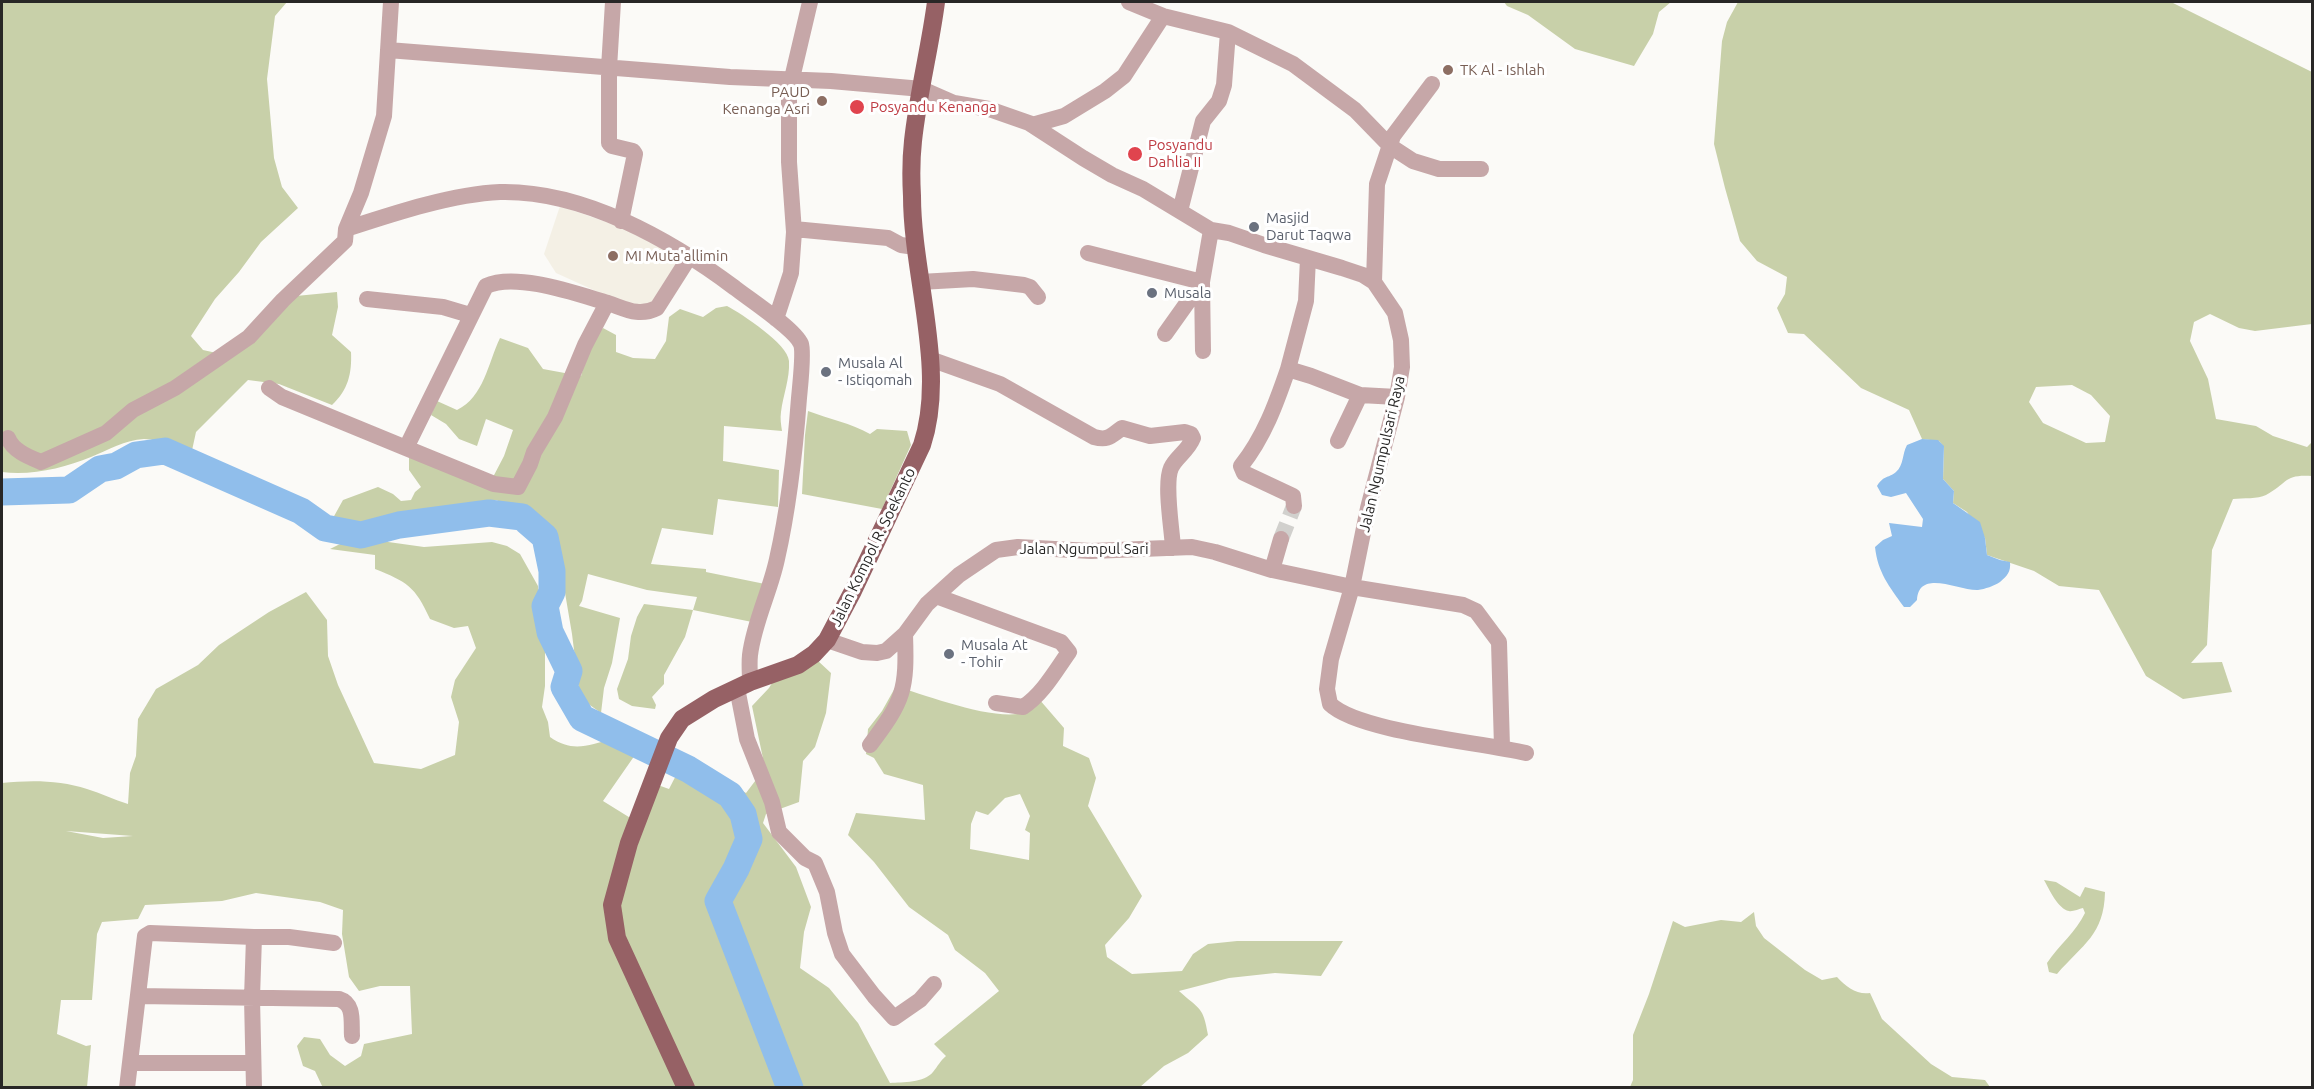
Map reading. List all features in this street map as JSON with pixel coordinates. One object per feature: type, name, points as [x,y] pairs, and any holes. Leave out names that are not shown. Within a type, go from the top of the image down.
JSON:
[{"type":"main road","name":"Jalan Kompol R. Soekanto","points":[[686,1088],[617,938],[612,905],[630,843],[669,738],[682,719],[697,708],[743,685],[798,665],[814,654],[827,640],[858,582],[928,429],[931,405],[930,359],[915,247],[912,197],[913,141],[936,2]]},
{"type":"street","points":[[8,438],[10,443],[24,455],[41,462],[106,433],[133,410],[175,388],[249,337],[283,300],[345,241],[346,229],[361,193],[384,116],[391,2]]},
{"type":"street","points":[[613,2],[609,68],[609,143],[633,151],[635,154],[621,221]]},
{"type":"street","points":[[776,319],[790,273],[794,229],[788,114],[789,91],[810,2]]},
{"type":"street","points":[[1129,2],[1162,16],[1228,32],[1293,64],[1355,110],[1390,146],[1413,161],[1439,169],[1481,169]]},
{"type":"street","points":[[1032,125],[1064,116],[1105,91],[1124,76],[1162,16]]},
{"type":"street","points":[[1180,211],[1203,122],[1219,101],[1224,85],[1228,32]]},
{"type":"street","points":[[388,50],[609,68],[831,81],[922,89],[954,103],[989,109],[1032,125],[1083,158],[1143,189],[1211,230],[1229,233],[1363,275],[1374,282]]},
{"type":"street","points":[[1374,282],[1377,184],[1393,136],[1432,84]]},
{"type":"street","points":[[346,229],[460,197],[500,192],[544,195],[575,203],[621,221],[645,225],[776,319],[801,344],[796,438],[789,499],[777,562],[743,685],[747,738],[772,802],[779,832],[805,858],[815,863],[827,892],[835,933],[842,954],[894,1018],[920,1000],[934,984]]},
{"type":"street","points":[[794,229],[888,238],[901,245],[915,247]]},
{"type":"street","points":[[1203,351],[1202,282],[1211,230]]},
{"type":"street","points":[[1088,253],[1202,282]]},
{"type":"street","points":[[406,448],[486,286],[504,281],[538,285],[636,313],[648,312],[657,308],[690,256]]},
{"type":"street","points":[[1294,506],[1293,496],[1244,473],[1241,466],[1256,447],[1278,400],[1288,369],[1306,300],[1308,258]]},
{"type":"street","points":[[920,282],[973,279],[1024,285],[1030,287],[1038,297]]},
{"type":"street","points":[[1165,334],[1202,282]]},
{"type":"street","name":"Jalan Ngumpulsari Raya","points":[[1374,282],[1395,313],[1401,340],[1402,367],[1397,397],[1368,508],[1352,587],[1331,660],[1327,689],[1330,704],[1344,715],[1370,723],[1526,753]]},
{"type":"street","points":[[367,299],[443,307],[470,315]]},
{"type":"street","points":[[269,388],[282,397],[494,484],[518,487],[534,452],[555,417],[585,345],[607,303]]},
{"type":"street","points":[[930,359],[1000,384],[1094,437],[1110,438],[1122,428],[1150,436],[1185,432],[1191,434],[1193,438],[1190,447],[1172,467],[1168,482],[1173,548]]},
{"type":"street","points":[[1288,369],[1360,395],[1397,397]]},
{"type":"street","points":[[1338,441],[1360,395]]},
{"type":"street","points":[[1272,570],[1281,539]]},
{"type":"street","name":"Jalan Ngumpul Sari","points":[[827,640],[862,652],[886,651],[904,634],[927,604],[976,562],[996,550],[1018,547],[1091,551],[1192,547],[1272,570],[1352,587],[1463,605],[1476,611],[1494,632],[1501,647],[1502,747]]},
{"type":"street","points":[[936,596],[1061,642],[1069,651],[1044,687],[1029,703],[1023,707],[996,703]]},
{"type":"street","points":[[870,745],[898,706],[906,670],[904,634]]},
{"type":"street","points":[[127,1088],[145,936],[150,933],[289,937],[334,943]]},
{"type":"street","points":[[254,937],[252,998],[254,1088]]},
{"type":"street","points":[[138,996],[345,1000],[351,1006],[352,1036]]},
{"type":"street","points":[[130,1063],[252,1063]]},
{"type":"shaded area","name":"MI Muta'allimin","points":[[560,206],[618,226],[685,259],[658,303],[640,311],[556,273],[544,254]]},
{"type":"green space","points":[[2,2],[287,2],[275,16],[267,79],[274,158],[282,187],[298,208],[261,242],[215,299],[191,336],[203,350],[230,356],[296,296],[337,292],[338,307],[332,335],[351,352],[351,360],[350,374],[345,387],[332,405],[279,384],[248,380],[196,432],[191,455],[163,443],[144,439],[123,443],[59,468],[24,473],[2,472]]},
{"type":"green space","points":[[1504,2],[1671,2],[1659,12],[1653,34],[1634,66],[1575,49],[1528,15],[1507,6]]},
{"type":"green space","points":[[1738,2],[2171,2],[2312,72],[2312,324],[2255,331],[2239,328],[2210,314],[2194,322],[2190,341],[2208,379],[2216,419],[2256,426],[2273,436],[2307,447],[2312,442],[2312,476],[2291,478],[2263,496],[2233,499],[2212,550],[2207,645],[2191,663],[2222,662],[2232,692],[2183,699],[2146,676],[2099,590],[2059,586],[2034,571],[1987,555],[1985,538],[1967,512],[1953,503],[1954,491],[1943,479],[1944,447],[1939,441],[1922,439],[1909,410],[1861,388],[1804,334],[1788,333],[1777,308],[1785,294],[1787,277],[1757,261],[1740,241],[1714,144],[1722,41],[1727,22]],"holes":[[[2072,385],[2091,395],[2110,416],[2105,442],[2086,443],[2043,423],[2029,402],[2036,387]]]},
{"type":"green space","points":[[727,306],[773,338],[787,354],[789,361],[781,414],[782,431],[724,426],[723,461],[779,470],[778,507],[718,499],[713,535],[662,528],[651,564],[706,569],[706,572],[765,584],[752,622],[693,610],[697,597],[647,590],[588,574],[579,606],[620,618],[612,663],[604,688],[601,713],[580,698],[563,581],[546,525],[536,517],[496,500],[443,507],[402,519],[368,523],[333,518],[343,500],[378,487],[393,494],[401,501],[411,500],[421,487],[409,470],[409,457],[492,479],[504,456],[513,430],[486,419],[477,446],[459,439],[446,424],[431,415],[437,401],[457,410],[473,397],[484,378],[500,338],[528,348],[543,369],[581,376],[589,345],[603,328],[616,335],[616,352],[633,358],[655,359],[666,341],[669,317],[680,309],[703,317],[716,308]]},
{"type":"green space","points":[[808,411],[870,434],[877,429],[907,431],[911,445],[882,509],[802,494]]},
{"type":"green space","points":[[374,540],[424,547],[492,542],[507,546],[520,554],[538,586],[545,642],[545,686],[542,707],[548,722],[550,737],[573,746],[613,739],[635,755],[603,801],[632,819],[655,784],[669,789],[687,754],[715,776],[746,793],[765,768],[752,706],[769,688],[784,663],[817,660],[831,673],[826,713],[815,747],[803,761],[799,802],[766,814],[763,823],[796,867],[811,907],[804,932],[800,968],[829,988],[858,1023],[890,1083],[913,1081],[929,1076],[946,1056],[934,1044],[999,991],[985,973],[955,950],[948,935],[909,907],[874,862],[848,835],[856,813],[925,820],[923,785],[884,774],[874,758],[866,754],[868,729],[882,711],[896,686],[942,701],[998,714],[1025,712],[1039,699],[1064,728],[1063,746],[1089,758],[1096,778],[1088,806],[1142,896],[1129,918],[1105,945],[1107,957],[1132,974],[1182,971],[1193,954],[1208,944],[1237,941],[1343,941],[1321,976],[1275,973],[1229,978],[1179,991],[1200,1009],[1208,1035],[1188,1053],[1164,1066],[1140,1087],[323,1088],[315,1071],[303,1066],[297,1046],[304,1037],[320,1039],[330,1055],[345,1066],[361,1056],[364,1044],[412,1034],[410,986],[380,986],[359,991],[349,977],[342,934],[343,910],[320,902],[256,893],[222,901],[145,905],[138,919],[102,922],[97,934],[92,1000],[61,1000],[57,1034],[86,1046],[91,1045],[87,1087],[2,1087],[2,783],[56,782],[77,786],[128,804],[130,773],[136,756],[138,719],[156,689],[198,665],[219,645],[269,612],[306,592],[327,620],[328,656],[338,685],[374,763],[421,769],[455,755],[459,722],[451,697],[455,680],[476,648],[468,626],[454,628],[430,619],[420,599],[409,587],[375,569],[375,555],[330,549],[346,541]],"holes":[[[1020,794],[1030,816],[1025,830],[1030,833],[1029,860],[970,849],[971,824],[976,811],[988,815],[1005,798]],[[66,831],[133,836],[103,838]]]},
{"type":"green space","points":[[644,604],[693,610],[685,637],[664,675],[664,684],[652,697],[656,705],[655,709],[632,706],[619,699],[617,689],[628,659],[631,636],[637,617]]},
{"type":"green space","points":[[2044,880],[2056,882],[2080,897],[2085,887],[2105,892],[2104,907],[2096,929],[2057,974],[2049,972],[2047,963],[2085,913],[2083,908],[2070,911],[2061,907]]},
{"type":"green space","points":[[1754,912],[1756,926],[1764,938],[1805,970],[1822,980],[1837,977],[1852,990],[1870,993],[1882,1019],[1931,1064],[1952,1077],[1985,1080],[1990,1087],[1630,1087],[1633,1080],[1633,1035],[1673,921],[1685,927],[1721,920],[1741,922]]},
{"type":"water","points":[[1922,439],[1938,440],[1944,446],[1943,479],[1954,491],[1953,503],[1980,522],[1987,555],[2010,562],[2010,568],[2007,576],[2000,582],[1981,590],[1941,583],[1925,585],[1919,590],[1917,600],[1910,607],[1904,607],[1882,572],[1875,547],[1892,536],[1889,523],[1922,527],[1923,519],[1906,493],[1891,497],[1882,495],[1877,486],[1899,469],[1907,445]]},
{"type":"waterway","points":[[2,492],[69,490],[100,469],[116,466],[136,455],[165,451],[301,511],[325,528],[361,535],[399,525],[489,513],[522,517],[545,537],[552,571],[552,592],[545,606],[550,632],[569,671],[564,687],[582,718],[688,769],[730,795],[743,814],[749,839],[718,901],[790,1088]]},
{"type":"tunnel","points":[[1281,539],[1294,506]]},
{"type":"place","name":"TK Al - Ishlah","points":[[1448,70]]},
{"type":"place","name":"PAUD Kenanga Asri","points":[[822,101]]},
{"type":"place","name":"Posyandu Kenanga","points":[[857,107]]},
{"type":"place","name":"Posyandu Dahlia II","points":[[1135,154]]},
{"type":"place","name":"Masjid Darut Taqwa","points":[[1254,227]]},
{"type":"place","name":"MI Muta'allimin","points":[[613,256]]},
{"type":"place","name":"Musala","points":[[1152,293]]},
{"type":"place","name":"Musala Al - Istiqomah","points":[[826,372]]},
{"type":"place","name":"Musala At - Tohir","points":[[949,654]]}]
